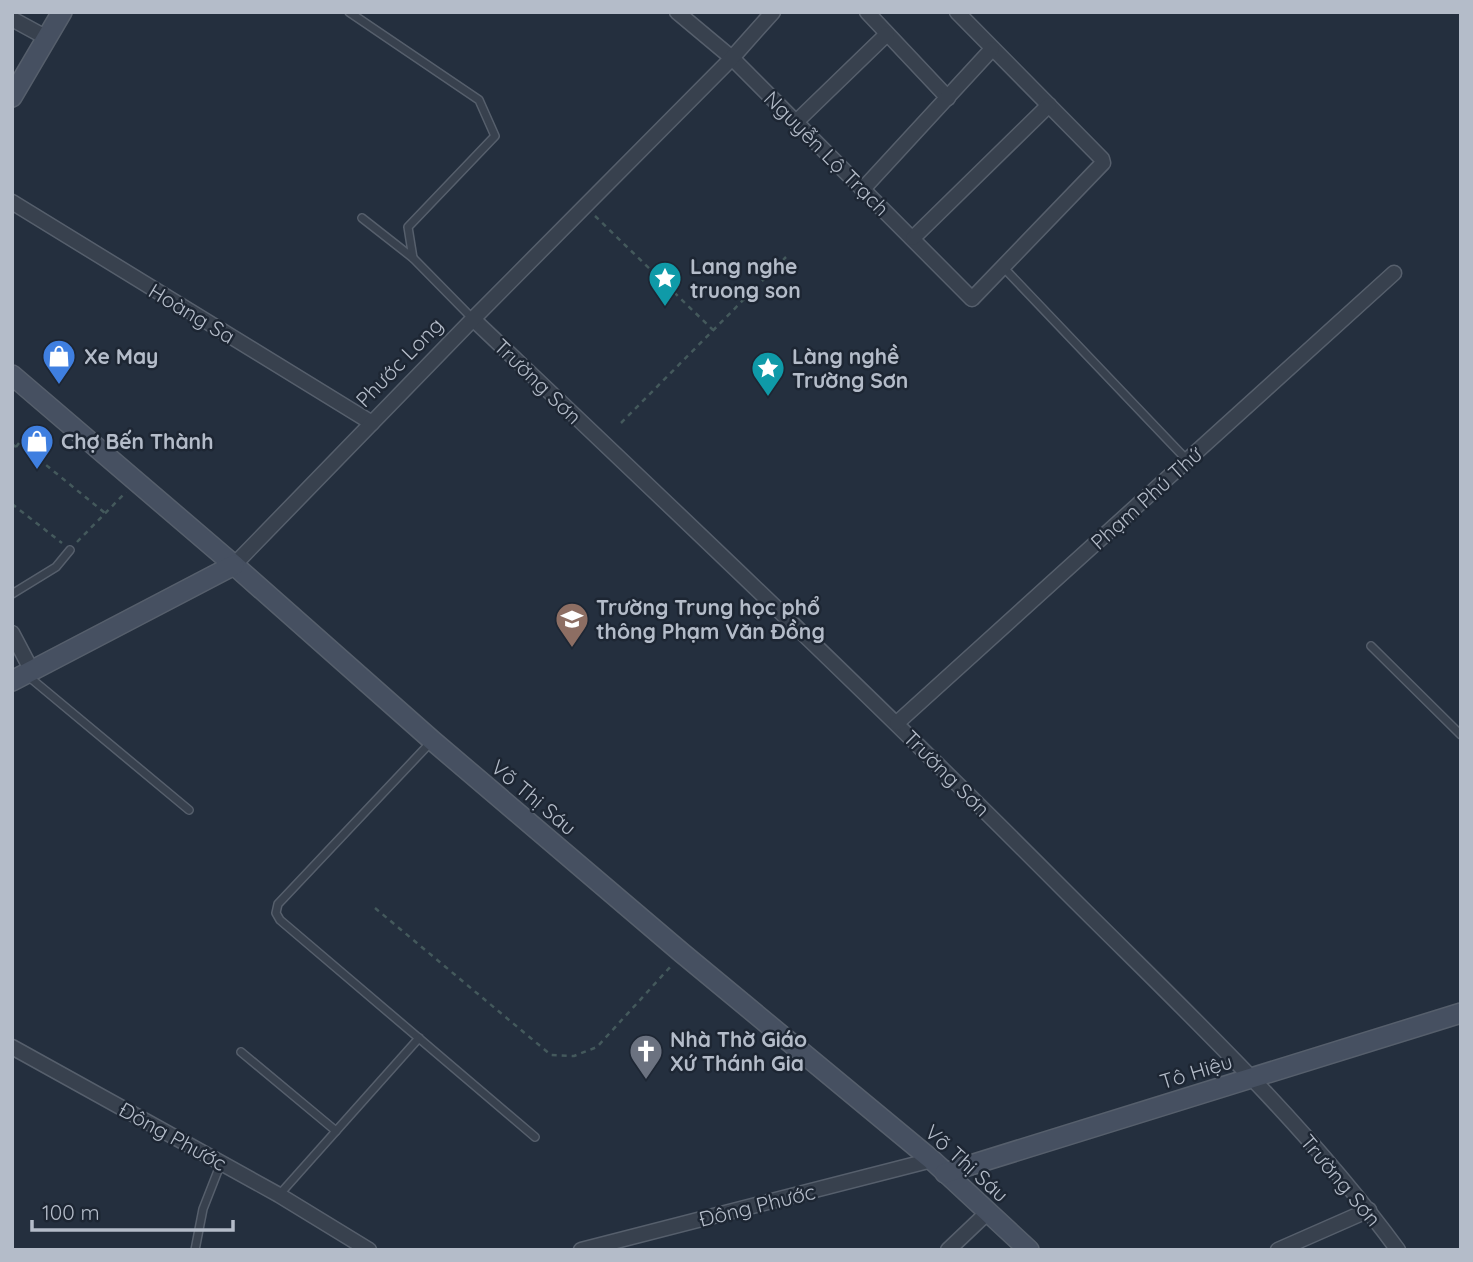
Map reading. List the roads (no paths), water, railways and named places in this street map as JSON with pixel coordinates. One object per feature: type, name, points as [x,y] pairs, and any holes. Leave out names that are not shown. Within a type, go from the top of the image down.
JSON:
[{"type":"main road","points":[[12,97],[61,12]]},
{"type":"main road","name":"Võ Thị Sáu","points":[[12,375],[682,954],[939,1167],[1028,1250]]},
{"type":"main road","name":"Phước Long","points":[[23,675],[234,565]]},
{"type":"main road","name":"Tô Hiệu","points":[[939,1167],[1252,1077],[1461,1013]]},
{"type":"street","name":"Nguyễn Lộ Trạch","points":[[677,12],[732,58],[972,299],[1003,267]]},
{"type":"street","name":"Phước Long","points":[[234,565],[774,12]]},
{"type":"street","points":[[867,12],[948,98]]},
{"type":"street","points":[[957,12],[1103,163],[1003,267]]},
{"type":"street","points":[[12,19],[47,38]]},
{"type":"street","points":[[796,122],[887,34]]},
{"type":"street","points":[[863,190],[992,49]]},
{"type":"street","points":[[913,238],[1049,105]]},
{"type":"street","name":"Hoàng Sa","points":[[12,202],[372,423]]},
{"type":"street","name":"Phạm Phú Thứ","points":[[897,723],[1394,273]]},
{"type":"street","name":"Trường Sơn","points":[[473,319],[897,723],[1252,1077],[1369,1210],[1398,1250]]},
{"type":"street","points":[[12,633],[23,675]]},
{"type":"street","name":"Đông Phước","points":[[12,1047],[279,1195],[369,1250]]},
{"type":"street","name":"Đông Phước","points":[[581,1250],[939,1167]]},
{"type":"street","points":[[1278,1250],[1369,1210]]},
{"type":"street","points":[[948,1250],[988,1212]]},
{"type":"lane","points":[[349,12],[479,100],[495,136],[408,227],[414,258]]},
{"type":"lane","points":[[362,218],[414,258],[473,319]]},
{"type":"lane","points":[[1003,267],[1187,460]]},
{"type":"lane","points":[[12,594],[56,567],[70,550]]},
{"type":"lane","points":[[1371,646],[1461,735]]},
{"type":"lane","points":[[23,675],[189,810]]},
{"type":"lane","points":[[433,741],[276,908],[280,920],[535,1137]]},
{"type":"lane","points":[[279,1195],[419,1038]]},
{"type":"lane","points":[[241,1052],[336,1131]]},
{"type":"lane","points":[[195,1250],[203,1209],[221,1163]]},
{"type":"place","name":"Lang nghe truong son","points":[[665,308]]},
{"type":"place","name":"Xe May","points":[[59,386]]},
{"type":"place","name":"Làng nghề Trường Sơn","points":[[768,398]]},
{"type":"place","name":"Chợ Bến Thành","points":[[37,471]]},
{"type":"place","name":"Trường Trung học phổ thông Phạm Văn Đồng","points":[[572,649]]},
{"type":"place","name":"Nhà Thờ Giáo Xứ Thánh Gia","points":[[646,1081]]}]
